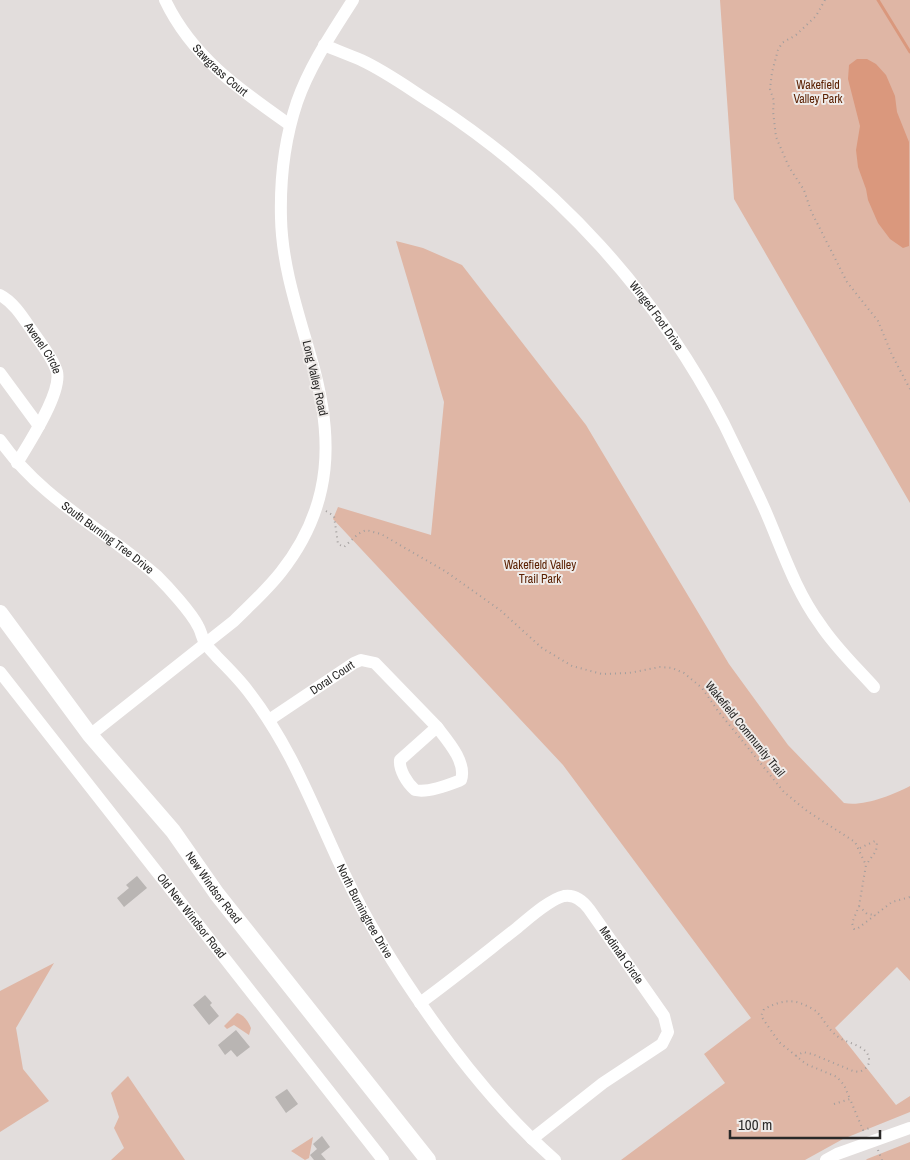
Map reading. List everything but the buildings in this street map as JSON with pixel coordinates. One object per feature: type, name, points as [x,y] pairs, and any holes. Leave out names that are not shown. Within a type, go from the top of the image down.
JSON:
[{"type":"main road","name":"New Windsor Road","points":[[0,613],[90,735],[173,831],[217,894],[428,1160]]},
{"type":"street","name":"Sawgrass Court","points":[[165,0],[187,38],[219,73],[290,125]]},
{"type":"street","name":"Long Valley Road","points":[[90,735],[240,615],[282,571],[297,548],[317,506],[325,470],[327,449],[324,414],[288,274],[281,220],[283,178],[290,125],[298,101],[324,46],[353,0]]},
{"type":"street","name":"Winged Foot Drive","points":[[324,46],[362,61],[402,84],[484,138],[572,215],[616,262],[668,329],[706,390],[742,462],[809,607],[834,642],[874,687]]},
{"type":"street","name":"Avenel Circle","points":[[0,295],[8,300],[25,320],[57,371],[56,386],[39,426],[17,463]]},
{"type":"street","points":[[0,373],[39,426]]},
{"type":"street","name":"South Burning Tree Drive","points":[[0,440],[17,463],[58,502],[125,550],[158,577],[198,625],[205,644]]},
{"type":"street","name":"North Burningtree Drive","points":[[205,644],[247,689],[269,720],[300,775],[344,874],[373,930],[402,979],[489,1094],[508,1116],[555,1160]]},
{"type":"street","name":"Doral Court","points":[[269,720],[354,663],[361,660],[375,663],[437,727],[458,757],[462,775],[460,780],[426,790],[415,790],[402,772],[400,760],[437,727]]},
{"type":"street","name":"Old New Windsor Road","points":[[0,672],[383,1160]]},
{"type":"street","name":"Medinah Circle","points":[[420,1003],[559,898],[566,895],[582,900],[664,1016],[668,1032],[662,1044],[603,1083],[532,1139]]},
{"type":"street","points":[[834,1158],[910,1128]]},
{"type":"path","points":[[825,0],[816,16],[796,35],[782,43],[778,50],[770,89],[774,101],[773,112],[776,137],[789,167],[804,190],[811,211],[847,282],[878,321],[910,389]]},
{"type":"path","name":"Wakefield Community Trail","points":[[317,506],[334,516],[338,544],[344,546],[366,530],[381,534],[472,590],[500,610],[542,648],[572,666],[602,674],[629,673],[660,667],[672,668],[684,673],[702,688],[718,711],[784,792],[807,811],[855,842],[866,865]]},
{"type":"path","points":[[859,848],[875,841],[877,843],[876,851],[866,865],[859,906],[852,923],[854,929],[857,929],[892,902],[910,896]]},
{"type":"path","points":[[859,906],[867,914],[876,915]]},
{"type":"path","points":[[796,1056],[803,1052],[812,1054],[859,1072],[868,1066],[869,1061],[867,1054],[861,1048],[837,1036],[816,1011],[798,1002],[786,1000],[764,1009],[761,1016],[766,1025],[779,1042],[796,1056],[806,1064],[838,1078],[844,1085],[863,1130],[870,1128],[882,1160]]},
{"type":"path","points":[[834,1104],[850,1099]]},
{"type":"green space","name":"Wakefield Valley Park","points":[[720,0],[910,0],[910,503],[734,199]]},
{"type":"green space","name":"Wakefield Valley Trail Park","points":[[396,241],[423,248],[462,265],[586,425],[729,664],[788,745],[844,803],[869,802],[910,786],[910,981],[897,967],[835,1028],[896,1105],[910,1096],[910,1112],[843,1139],[805,1160],[621,1160],[725,1083],[704,1054],[751,1018],[563,765],[333,519],[338,507],[431,535],[444,402]]},
{"type":"green space","points":[[54,963],[16,1028],[23,1069],[49,1101],[0,1132],[0,991]]},
{"type":"green space","points":[[237,1013],[249,1023],[251,1028],[249,1035],[234,1025],[227,1029],[224,1026]]},
{"type":"green space","points":[[128,1076],[185,1160],[111,1160],[124,1148],[114,1128],[119,1117],[111,1093]]},
{"type":"green space","points":[[313,1137],[309,1158],[305,1160],[291,1151]]},
{"type":"green space","points":[[910,1142],[910,1160],[866,1160],[867,1159]]},
{"type":"shaded area","points":[[857,59],[867,59],[876,64],[886,75],[895,96],[897,112],[909,142],[909,246],[903,248],[890,239],[878,223],[868,200],[858,167],[856,150],[860,126],[848,79],[849,65]]},
{"type":"waterway","points":[[878,0],[910,52]]}]
